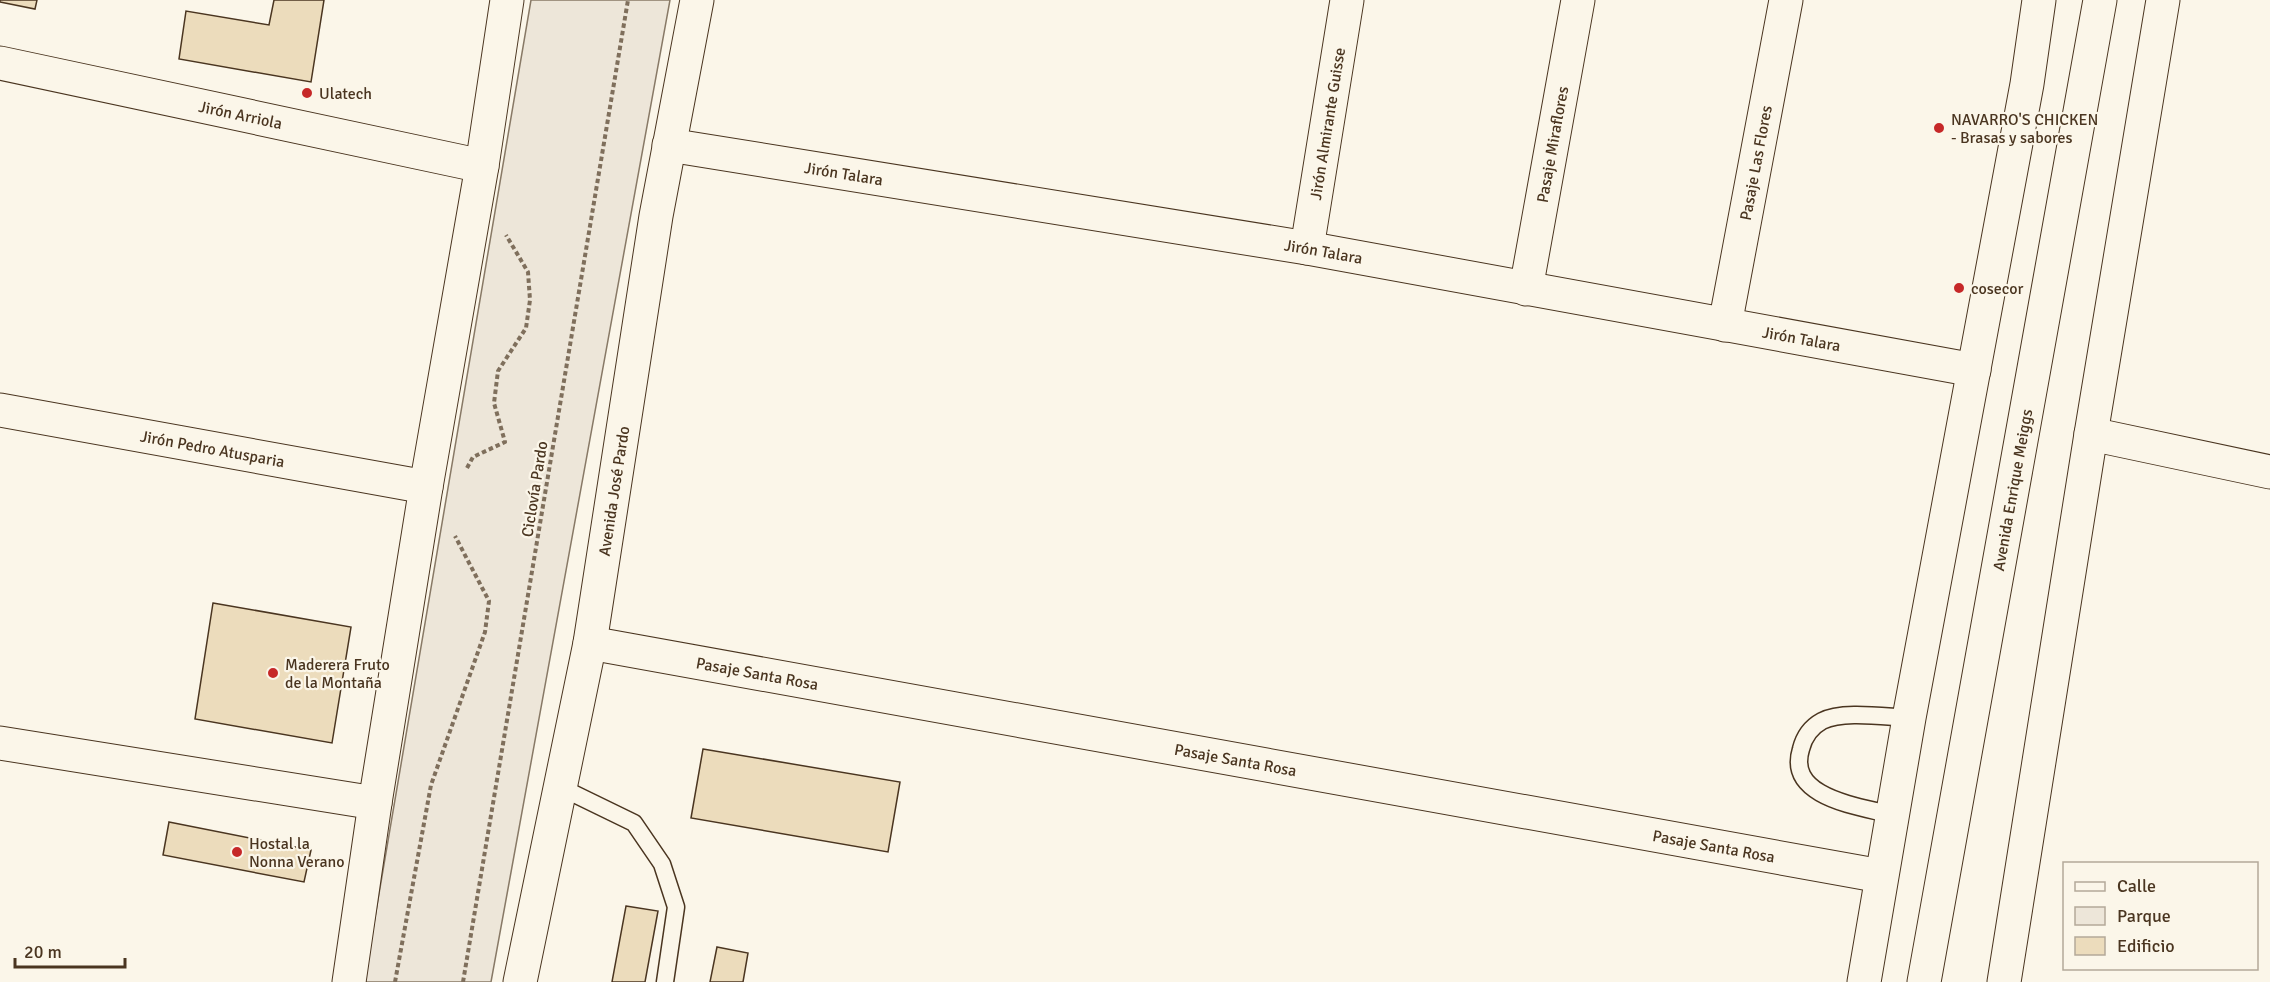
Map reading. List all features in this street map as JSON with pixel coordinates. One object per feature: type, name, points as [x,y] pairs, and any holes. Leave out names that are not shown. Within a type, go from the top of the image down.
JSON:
[{"type":"main road","points":[[349,982],[375,803],[426,487],[482,166],[507,0]]},
{"type":"main road","name":"Avenida José Pardo","points":[[520,982],[590,643],[669,145],[697,0]]},
{"type":"main road","name":"Jirón Almirante Guisse","points":[[1307,248],[1347,0]]},
{"type":"main road","name":"Pasaje Miraflores","points":[[1526,289],[1578,0]]},
{"type":"main road","name":"Pasaje Las Flores","points":[[1725,325],[1786,0]]},
{"type":"main road","points":[[1864,982],[1909,718],[2027,84],[2038,0]]},
{"type":"main road","name":"Avenida Enrique Meiggs","points":[[1924,982],[2100,0]]},
{"type":"main road","points":[[2004,982],[2163,0]]},
{"type":"main road","name":"Jirón Arriola","points":[[0,63],[482,166]]},
{"type":"main road","name":"Jirón Talara","points":[[669,145],[1307,248],[1974,370]]},
{"type":"main road","name":"Jirón Pedro Atusparia","points":[[0,410],[426,487]]},
{"type":"main road","points":[[2091,434],[2270,472]]},
{"type":"main road","name":"Pasaje Santa Rosa","points":[[590,643],[1881,876]]},
{"type":"main road","points":[[0,743],[375,803]]},
{"type":"lane","points":[[1892,815],[1831,799],[1811,787],[1802,775],[1798,759],[1804,736],[1822,721],[1841,716],[1909,718]]},
{"type":"lane","points":[[560,787],[634,823],[662,864],[676,907],[665,982]]},
{"type":"path","name":"Ciclovía Pardo","points":[[463,982],[628,0]]},
{"type":"path","points":[[462,477],[473,457],[505,442],[494,403],[498,371],[525,328],[530,300],[528,272],[503,229]]},
{"type":"path","points":[[395,982],[431,785],[486,632],[489,601],[455,536],[454,525]]},
{"type":"green space","points":[[531,0],[670,0],[491,982],[364,982]]},
{"type":"building","points":[[0,0],[37,0],[35,9],[0,2]]},
{"type":"building","points":[[274,0],[324,0],[311,82],[179,59],[186,11],[269,25]]},
{"type":"building","name":"Maderera Fruto de la Montaña","points":[[213,603],[351,627],[332,743],[195,719]]},
{"type":"building","points":[[703,749],[900,782],[888,852],[691,818]]},
{"type":"building","name":"Hostal la Nonna Verano","points":[[169,822],[311,850],[304,882],[163,855]]},
{"type":"building","points":[[626,906],[658,911],[645,982],[612,982]]},
{"type":"building","points":[[626,906],[658,911],[645,982],[612,982]]},
{"type":"building","points":[[717,947],[748,953],[743,982],[710,982]]},
{"type":"building","points":[[717,947],[748,953],[743,982],[710,982]]},
{"type":"building","points":[[717,947],[748,953],[743,982],[710,982]]},
{"type":"place","name":"Ulatech","points":[[307,93]]},
{"type":"place","name":"NAVARRO'S CHICKEN - Brasas y sabores","points":[[1939,128]]},
{"type":"place","name":"cosecor","points":[[1959,288]]},
{"type":"place","name":"Maderera Fruto de la Montaña","points":[[273,673]]},
{"type":"place","name":"Hostal la Nonna Verano","points":[[237,852]]}]
